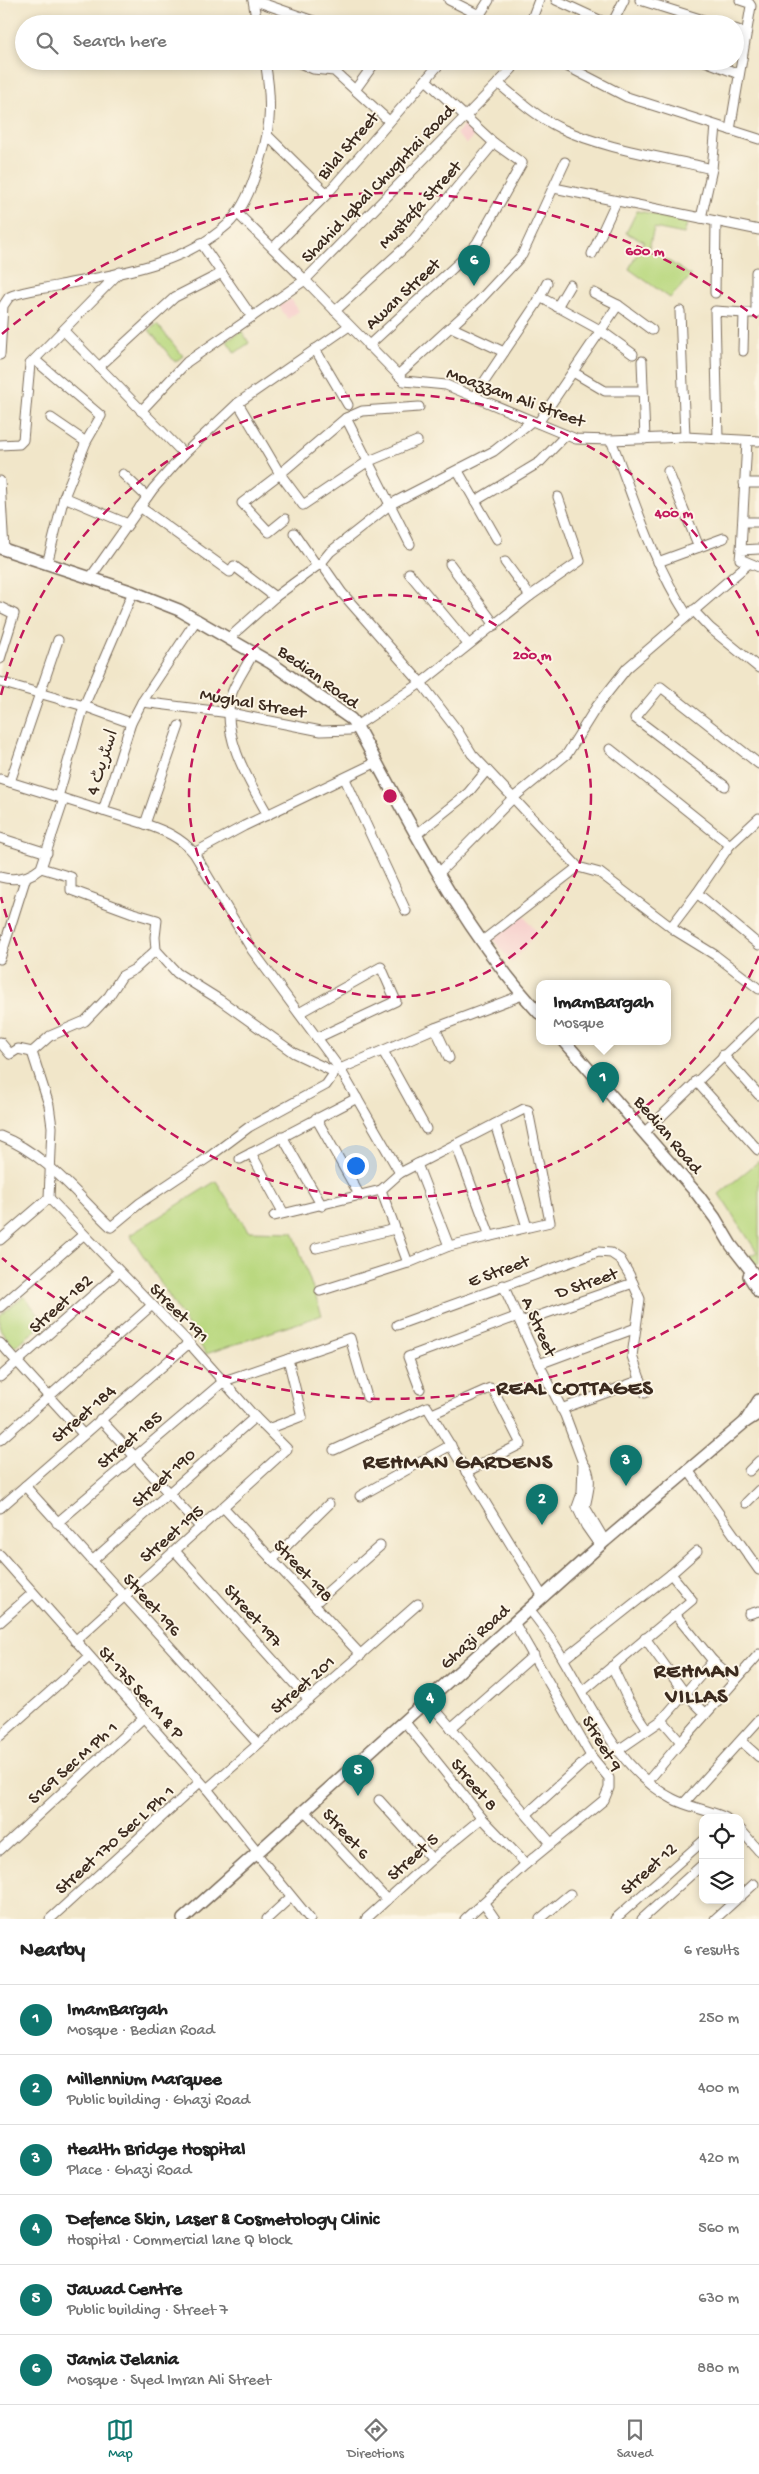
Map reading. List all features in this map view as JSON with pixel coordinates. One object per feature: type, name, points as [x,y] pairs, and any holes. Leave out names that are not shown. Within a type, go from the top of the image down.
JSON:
[{"type":"main road","name":"Bedian Road","points":[[2,549],[133,592],[197,620],[254,652],[331,703],[356,724],[438,874],[481,942],[522,995],[536,1009]]},
{"type":"main road","name":"Bedian Road","points":[[568,1045],[715,1218],[759,1292]]},
{"type":"main road","name":"Bedian Road","points":[[738,1254],[759,1280]]},
{"type":"main road","name":"Ghazi Road","points":[[745,1422],[759,1400]]},
{"type":"main road","name":"Ghazi Road","points":[[182,1919],[603,1544],[745,1422],[759,1413]]},
{"type":"street","points":[[256,15],[253,0],[296,15]]},
{"type":"street","points":[[450,0],[479,15]]},
{"type":"street","points":[[482,15],[489,0]]},
{"type":"street","points":[[533,15],[539,0]]},
{"type":"street","points":[[556,0],[588,15]]},
{"type":"street","points":[[616,15],[624,0]]},
{"type":"street","points":[[640,0],[690,15]]},
{"type":"street","points":[[740,0],[751,4],[744,45]]},
{"type":"street","points":[[0,355],[3,306],[9,297],[120,272],[170,258],[201,243],[227,225],[237,213],[254,181],[268,136],[271,102],[266,70]]},
{"type":"street","points":[[324,70],[334,71],[389,121]]},
{"type":"street","points":[[355,90],[369,70]]},
{"type":"street","name":"Bilal Street","points":[[273,248],[327,194],[434,70]]},
{"type":"street","name":"Shahid Iqbal Chughtai Road","points":[[237,213],[305,280],[511,70]]},
{"type":"street","points":[[575,70],[627,97],[759,139]]},
{"type":"street","points":[[729,70],[739,74]]},
{"type":"street","points":[[730,130],[740,70]]},
{"type":"street","points":[[426,80],[494,143]]},
{"type":"street","points":[[498,83],[536,114],[560,128],[596,141],[712,169]]},
{"type":"street","points":[[700,218],[712,169],[716,126]]},
{"type":"street","points":[[268,136],[327,194]]},
{"type":"street","name":"Awan Street","points":[[368,346],[464,258],[477,243],[522,163],[494,143]]},
{"type":"street","name":"Mustafa Street","points":[[335,311],[413,240],[494,143]]},
{"type":"street","points":[[398,375],[509,272],[522,255],[565,162]]},
{"type":"street","points":[[554,188],[759,230]]},
{"type":"street","points":[[592,254],[616,202]]},
{"type":"street","points":[[715,293],[716,221]]},
{"type":"street","points":[[201,243],[252,317]]},
{"type":"street","points":[[0,445],[19,444],[23,440],[30,364],[120,272]]},
{"type":"street","points":[[718,439],[714,314],[715,311],[756,313],[756,272]]},
{"type":"street","points":[[99,367],[175,296],[222,273]]},
{"type":"street","points":[[141,411],[187,362],[305,280]]},
{"type":"street","name":"Moazzam Ali Street","points":[[305,280],[404,381],[446,385],[576,439],[610,440],[685,437],[759,441]]},
{"type":"street","points":[[474,396],[540,297],[547,283]]},
{"type":"street","points":[[557,306],[570,285]]},
{"type":"street","points":[[594,292],[618,305],[652,330]]},
{"type":"street","points":[[540,297],[600,330],[633,354]]},
{"type":"street","points":[[229,638],[275,597],[319,564],[330,552],[391,504],[494,451],[535,422],[573,372],[618,305]]},
{"type":"street","points":[[680,311],[685,437]]},
{"type":"street","points":[[743,351],[744,313]]},
{"type":"street","points":[[90,578],[147,496],[184,454],[238,403],[349,326]]},
{"type":"street","points":[[451,327],[504,352]]},
{"type":"street","points":[[64,331],[184,454]]},
{"type":"street","points":[[315,349],[348,405]]},
{"type":"street","points":[[35,360],[101,416],[101,420],[86,442],[64,497],[47,564]]},
{"type":"street","points":[[642,361],[645,439]]},
{"type":"street","points":[[573,372],[605,391],[642,391]]},
{"type":"street","points":[[238,403],[280,474],[303,505],[367,462],[417,440]]},
{"type":"street","points":[[285,519],[269,532],[242,503],[280,474],[346,418],[362,411],[419,407]]},
{"type":"street","points":[[51,418],[86,442]]},
{"type":"street","points":[[346,418],[410,544]]},
{"type":"street","points":[[475,501],[540,462],[566,435]]},
{"type":"street","points":[[610,440],[668,586],[690,613],[759,668]]},
{"type":"street","points":[[747,440],[740,559],[748,564],[759,567]]},
{"type":"street","points":[[458,471],[497,539]]},
{"type":"street","points":[[668,471],[699,547]]},
{"type":"street","points":[[123,474],[147,496]]},
{"type":"street","points":[[0,481],[2,549]]},
{"type":"street","points":[[744,483],[759,483]]},
{"type":"street","points":[[64,497],[128,524]]},
{"type":"street","name":"Mughal Street","points":[[142,702],[230,713],[321,731],[350,730],[356,724],[421,683],[530,596],[580,561],[558,497]]},
{"type":"street","points":[[140,507],[230,572],[234,566],[275,597]]},
{"type":"street","points":[[743,522],[759,522]]},
{"type":"street","points":[[294,533],[342,593],[421,683],[472,754],[578,867],[600,873],[671,927],[715,955],[759,990]]},
{"type":"street","points":[[658,562],[724,538]]},
{"type":"street","points":[[741,550],[759,549]]},
{"type":"street","points":[[506,562],[530,596]]},
{"type":"street","points":[[450,564],[495,625]]},
{"type":"street","points":[[438,874],[512,798],[567,754],[597,706],[627,668],[748,564]]},
{"type":"street","points":[[409,574],[468,644]]},
{"type":"street","points":[[0,877],[14,879],[26,877],[41,868],[47,853],[84,706],[133,592]]},
{"type":"street","points":[[0,607],[14,614],[0,659]]},
{"type":"street","name":"اسٹریٹ 4","points":[[103,811],[131,724],[142,702],[197,620]]},
{"type":"street","points":[[10,782],[58,640]]},
{"type":"street","points":[[254,652],[231,695],[230,713],[237,753],[249,782],[268,815]]},
{"type":"street","points":[[0,682],[84,706],[131,724]]},
{"type":"street","points":[[725,786],[635,718],[661,687],[759,764]]},
{"type":"street","points":[[145,824],[179,726]]},
{"type":"street","points":[[610,750],[730,845]]},
{"type":"street","points":[[194,853],[377,762]]},
{"type":"street","points":[[417,834],[468,793],[487,770]]},
{"type":"street","points":[[0,779],[166,831],[183,841],[194,853],[252,950],[340,1069],[400,1173]]},
{"type":"street","points":[[345,779],[406,911]]},
{"type":"street","points":[[671,927],[730,845],[759,818]]},
{"type":"street","points":[[0,838],[47,853]]},
{"type":"street","points":[[481,942],[578,867]]},
{"type":"street","points":[[0,1136],[24,1148],[50,1166],[111,1227],[140,1203],[209,1157],[249,1127],[331,1081],[332,1070],[294,1053],[220,1000],[177,973],[156,950],[157,920],[71,890],[71,877],[41,868]]},
{"type":"street","points":[[0,959],[26,877]]},
{"type":"street","points":[[697,892],[759,945]]},
{"type":"street","points":[[32,1052],[50,1036],[85,1021],[109,996],[122,976],[156,950]]},
{"type":"street","points":[[299,1013],[381,967],[396,1002],[317,1038]]},
{"type":"street","points":[[340,1069],[435,1028],[522,995]]},
{"type":"street","points":[[644,1133],[696,1081],[757,1027]]},
{"type":"street","points":[[435,1028],[449,1058]]},
{"type":"street","points":[[0,1042],[10,1054],[18,1049],[32,1052]]},
{"type":"street","points":[[383,1051],[426,1129]]},
{"type":"street","points":[[0,1240],[49,1198],[51,1120],[49,1105],[32,1052]]},
{"type":"street","points":[[723,1056],[759,1095]]},
{"type":"street","points":[[696,1081],[758,1150]]},
{"type":"street","points":[[240,1159],[356,1098]]},
{"type":"street","points":[[251,1153],[278,1214],[322,1206],[380,1190],[400,1173],[524,1109],[528,1110],[551,1220],[449,1246],[408,1263],[320,1291]]},
{"type":"street","points":[[316,1118],[360,1196]]},
{"type":"street","points":[[495,1124],[527,1227]]},
{"type":"street","points":[[282,1136],[322,1206]]},
{"type":"street","points":[[456,1144],[490,1236]]},
{"type":"street","points":[[417,1164],[449,1246]]},
{"type":"street","points":[[380,1190],[408,1263]]},
{"type":"street","name":"Street 191","points":[[49,1198],[82,1235],[189,1343],[255,1417],[287,1449]]},
{"type":"street","points":[[316,1248],[395,1229]]},
{"type":"street","points":[[0,1307],[82,1235]]},
{"type":"street","name":"E Street","points":[[397,1325],[598,1252],[611,1253],[620,1259],[633,1282]]},
{"type":"street","name":"Street 182","points":[[0,1377],[119,1272]]},
{"type":"street","points":[[633,1282],[640,1299],[632,1356],[645,1393]]},
{"type":"street","name":"D Street","points":[[420,1389],[408,1357],[633,1282]]},
{"type":"street","name":"A Street","points":[[504,1285],[561,1409],[583,1463],[582,1493],[577,1507],[586,1526],[603,1544]]},
{"type":"street","points":[[0,1440],[151,1306]]},
{"type":"street","points":[[539,1364],[636,1328]]},
{"type":"street","points":[[224,1381],[350,1338],[367,1397]]},
{"type":"street","name":"Street 184","points":[[0,1508],[100,1418],[189,1343]]},
{"type":"street","points":[[0,1344],[82,1434]]},
{"type":"street","points":[[268,1429],[302,1416],[288,1359]]},
{"type":"street","points":[[561,1409],[641,1380]]},
{"type":"street","name":"Street 185","points":[[57,1523],[224,1381]]},
{"type":"street","points":[[432,1414],[490,1388],[494,1389],[521,1444],[466,1472]]},
{"type":"street","points":[[334,1450],[427,1407],[543,1597]]},
{"type":"street","name":"Street 190","points":[[92,1561],[255,1417]]},
{"type":"street","points":[[100,1418],[201,1528]]},
{"type":"street","points":[[360,1496],[451,1445]]},
{"type":"street","name":"Street 195","points":[[75,1641],[287,1449]]},
{"type":"street","points":[[749,1471],[759,1461]]},
{"type":"street","points":[[688,1470],[759,1570]]},
{"type":"street","name":"Street 196","points":[[25,1486],[258,1744]]},
{"type":"street","points":[[746,1503],[759,1490]]},
{"type":"street","points":[[272,1560],[329,1504]]},
{"type":"street","name":"Street 198","points":[[224,1508],[361,1655]]},
{"type":"street","points":[[314,1604],[380,1546]]},
{"type":"street","name":"Street 197","points":[[175,1551],[309,1700]]},
{"type":"street","points":[[565,1658],[671,1574],[696,1551]]},
{"type":"street","name":"St 175 Sec M & P","points":[[0,1555],[204,1786],[310,1919]]},
{"type":"street","points":[[583,1691],[692,1600],[671,1574]]},
{"type":"street","points":[[0,1622],[33,1593]]},
{"type":"street","name":"Street 201","points":[[204,1786],[258,1744],[418,1604]]},
{"type":"street","points":[[529,1609],[565,1658],[617,1751],[648,1781],[673,1799],[715,1814]]},
{"type":"street","points":[[749,1614],[759,1611]]},
{"type":"street","points":[[675,1614],[713,1660],[735,1680]]},
{"type":"street","name":"Street 9","points":[[465,1919],[526,1864],[604,1800],[609,1788],[609,1778],[591,1756],[515,1624]]},
{"type":"street","points":[[645,1638],[684,1692],[705,1713]]},
{"type":"street","points":[[648,1781],[705,1713],[759,1654]]},
{"type":"street","points":[[451,1728],[534,1655]]},
{"type":"street","points":[[0,1736],[89,1657]]},
{"type":"street","points":[[617,1751],[647,1728],[662,1720],[713,1660]]},
{"type":"street","points":[[612,1666],[628,1700],[647,1728]]},
{"type":"street","points":[[428,1701],[551,1843]]},
{"type":"street","name":"S169 Sec M Ph 1","points":[[0,1850],[143,1718]]},
{"type":"street","points":[[662,1720],[681,1742]]},
{"type":"street","points":[[684,1803],[759,1720]]},
{"type":"street","name":"Street 8","points":[[404,1721],[482,1818],[526,1864]]},
{"type":"street","points":[[741,1741],[759,1757]]},
{"type":"street","points":[[527,1814],[591,1756]]},
{"type":"street","name":"Street 170 Sec L Ph 1","points":[[50,1919],[204,1786]]},
{"type":"street","points":[[379,1800],[432,1858]]},
{"type":"street","name":"Street 6","points":[[304,1810],[387,1900]]},
{"type":"street","name":"Street 5","points":[[366,1919],[432,1858],[482,1818]]},
{"type":"street","points":[[744,1833],[759,1850]]},
{"type":"street","name":"Street 12","points":[[615,1919],[699,1845]]},
{"type":"street","points":[[642,1919],[699,1868]]},
{"type":"street","points":[[744,1893],[754,1884]]},
{"type":"street","points":[[540,1919],[570,1894]]},
{"type":"street","points":[[267,1919],[291,1897]]},
{"type":"street","points":[[484,1903],[495,1919]]},
{"type":"street","points":[[715,1919],[732,1904]]},
{"type":"shaded area","points":[[465,124],[476,134],[467,144],[456,134]]},
{"type":"shaded area","points":[[291,299],[299,311],[288,319],[279,306]]},
{"type":"shaded area","points":[[522,914],[537,932],[512,963],[491,937]]},
{"type":"green space","points":[[637,211],[688,220],[684,234],[654,228],[649,248],[691,276],[670,298],[629,269],[644,241],[626,233]]},
{"type":"green space","points":[[157,324],[183,356],[175,362],[149,330]]},
{"type":"green space","points":[[242,331],[249,343],[235,353],[227,341]]},
{"type":"green space","points":[[759,1161],[759,1264],[756,1265],[749,1256],[757,1252],[719,1194]]},
{"type":"green space","points":[[216,1181],[248,1231],[293,1232],[322,1315],[206,1354],[130,1235]]},
{"type":"green space","points":[[24,1296],[45,1323],[14,1347],[0,1329],[0,1315]]},
{"type":"place","name":"Jamia Jelania","points":[[474,286]]},
{"type":"place","name":"ImamBargah","points":[[603,1103]]},
{"type":"place","name":"Health Bridge Hospital","points":[[626,1486]]},
{"type":"place","name":"Millennium Marquee","points":[[542,1525]]},
{"type":"place","name":"Defence Skin, Laser & Cosmetology Clinic","points":[[430,1724]]},
{"type":"place","name":"Jawad Centre","points":[[358,1796]]},
{"type":"district","name":"REAL COTTAGES","points":[[575,1386]]},
{"type":"district","name":"REHMAN GARDENS","points":[[458,1460]]},
{"type":"district","name":"REHMAN VILLAS","points":[[697,1682]]}]
